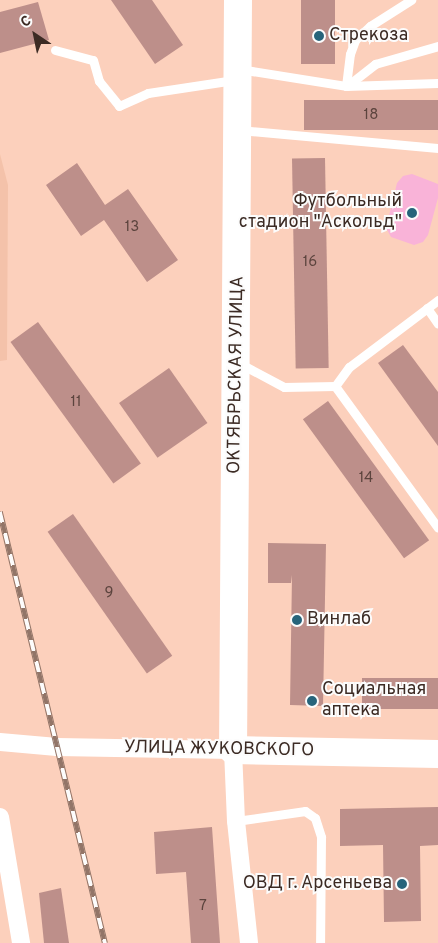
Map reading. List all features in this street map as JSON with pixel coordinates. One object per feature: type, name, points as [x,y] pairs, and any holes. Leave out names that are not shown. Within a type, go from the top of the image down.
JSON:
[{"type":"main road","name":"ОКТЯБРЬСКАЯ УЛИЦА","points":[[233,750],[239,130],[238,0]]},
{"type":"main road","name":"УЛИЦА ЖУКОВСКОГО","points":[[233,750],[438,754]]},
{"type":"street","name":"УЛИЦА ЖУКОВСКОГО","points":[[0,742],[57,747],[233,750]]},
{"type":"street","points":[[233,750],[236,821],[249,943]]},
{"type":"street","points":[[0,817],[21,943]]},
{"type":"lane","points":[[346,86],[350,54],[355,40],[370,26],[411,0]]},
{"type":"lane","points":[[346,86],[375,64],[438,46]]},
{"type":"lane","points":[[55,50],[93,60],[99,81],[119,106],[148,93],[239,74],[346,86],[438,83]]},
{"type":"lane","points":[[239,130],[438,148]]},
{"type":"lane","points":[[335,386],[349,367],[438,300]]},
{"type":"lane","points":[[427,308],[438,324]]},
{"type":"lane","points":[[237,362],[284,387],[335,386]]},
{"type":"lane","points":[[335,386],[438,528]]},
{"type":"lane","points":[[236,821],[306,811],[315,818],[321,837],[320,943]]},
{"type":"shaded area","points":[[0,154],[8,185],[7,360],[0,361]]},
{"type":"shaded area","name":"Футбольный стадион \"Аскольд\"","points":[[412,174],[438,184],[438,198],[428,235],[423,242],[414,245],[391,237],[386,228],[397,183],[403,176]]},
{"type":"building","points":[[111,0],[152,0],[183,45],[155,64]]},
{"type":"building","points":[[301,0],[335,0],[335,64],[301,64]]},
{"type":"building","points":[[38,2],[49,40],[0,53],[0,12]]},
{"type":"building","points":[[304,100],[438,100],[438,130],[304,130]]},
{"type":"building","points":[[325,158],[329,368],[296,369],[292,159]]},
{"type":"building","points":[[77,163],[105,205],[128,189],[178,260],[147,282],[104,220],[81,236],[46,185]]},
{"type":"building","points":[[38,322],[141,464],[113,484],[10,342]]},
{"type":"building","points":[[403,345],[438,392],[438,446],[378,363]]},
{"type":"building","points":[[169,368],[207,423],[157,458],[119,403]]},
{"type":"building","points":[[328,401],[429,540],[404,558],[303,419]]},
{"type":"building","points":[[73,514],[172,656],[147,673],[48,532]]},
{"type":"building","points":[[268,543],[326,544],[323,706],[290,705],[292,575],[291,583],[268,583]]},
{"type":"building","points":[[362,678],[438,678],[438,709],[362,709]]},
{"type":"building","name":"ОВД г. Арсеньева","points":[[438,807],[438,845],[420,846],[421,921],[384,922],[383,845],[340,846],[340,809]]},
{"type":"building","points":[[212,827],[220,943],[191,943],[186,872],[156,874],[154,832]]},
{"type":"building","points":[[61,888],[69,943],[44,943],[39,893]]},
{"type":"railway","points":[[0,512],[105,943]]},
{"type":"place","name":"Стрекоза","points":[[319,36]]},
{"type":"place","name":"Футбольный стадион \"Аскольд\"","points":[[412,213]]},
{"type":"place","name":"Винлаб","points":[[297,620]]},
{"type":"place","name":"Социальная аптека","points":[[312,701]]},
{"type":"place","name":"ОВД г. Арсеньева","points":[[402,884]]}]
